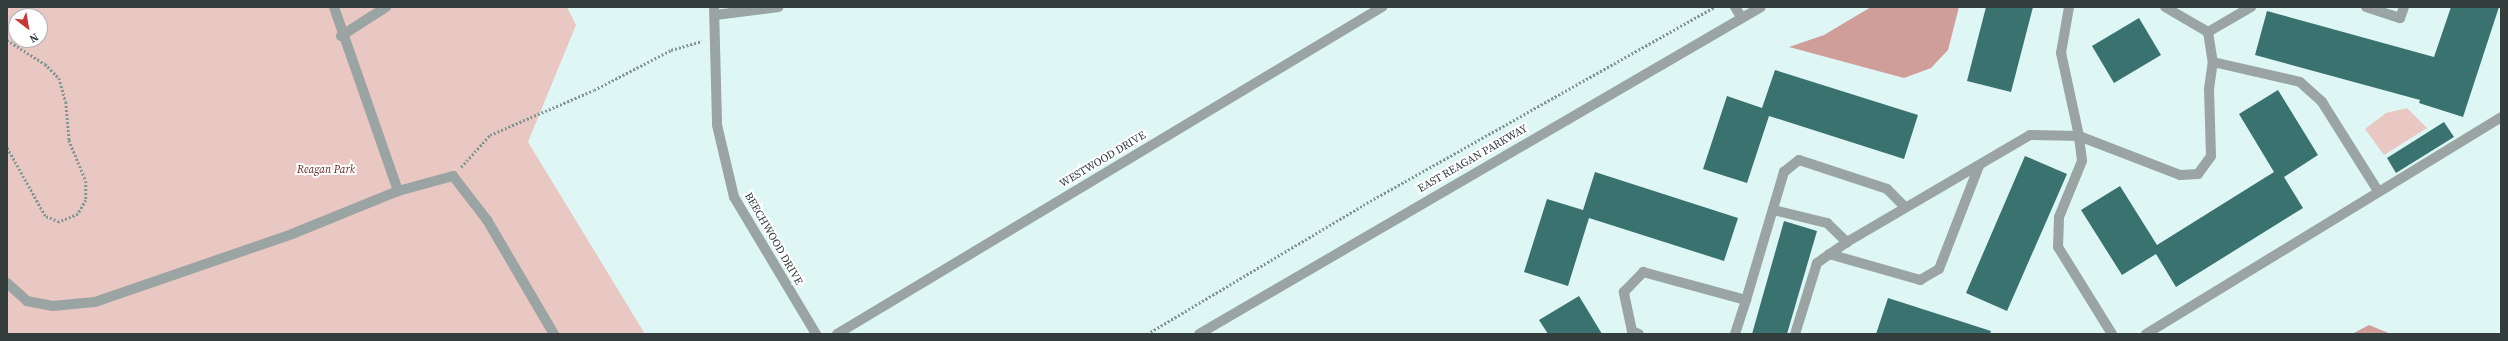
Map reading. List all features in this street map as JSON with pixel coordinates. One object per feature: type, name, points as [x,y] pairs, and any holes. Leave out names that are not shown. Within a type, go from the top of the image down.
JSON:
[{"type":"street","points":[[334,7],[341,36],[398,191]]},
{"type":"street","points":[[341,36],[386,7]]},
{"type":"street","points":[[714,11],[779,7]]},
{"type":"street","name":"WESTWOOD DRIVE","points":[[837,334],[1382,7]]},
{"type":"street","points":[[1735,7],[1742,18]]},
{"type":"street","name":"EAST REAGAN PARKWAY","points":[[1198,334],[1760,7]]},
{"type":"street","points":[[2069,7],[2061,53],[2079,136],[2082,160],[2059,217],[2058,247],[2112,334]]},
{"type":"street","points":[[2165,7],[2208,32]]},
{"type":"street","points":[[2208,32],[2251,7]]},
{"type":"street","points":[[2366,7],[2400,18],[2404,7]]},
{"type":"street","name":"BEECHWOOD DRIVE","points":[[714,11],[716,38],[717,125],[734,197],[816,334]]},
{"type":"street","points":[[1795,334],[1817,263],[1847,242],[1905,207],[1979,166],[2030,135],[2079,136],[2180,175],[2198,174],[2211,156],[2209,89],[2213,62],[2208,32]]},
{"type":"street","points":[[2213,62],[2300,82],[2322,102],[2378,191]]},
{"type":"street","points":[[2146,334],[2501,117]]},
{"type":"street","points":[[1735,334],[1784,172],[1799,160],[1887,189],[1905,207]]},
{"type":"street","points":[[1829,254],[1920,280],[1939,269],[1979,166]]},
{"type":"street","points":[[7,283],[27,301],[52,306],[95,302],[277,240],[398,191],[453,176],[487,220],[554,334]]},
{"type":"street","points":[[1773,210],[1827,223],[1847,242]]},
{"type":"street","points":[[1639,334],[1632,331],[1628,318],[1624,292],[1643,272],[1746,300]]},
{"type":"path","points":[[1147,334],[1363,205],[1715,7]]},
{"type":"path","points":[[453,176],[490,135],[594,90],[671,50],[716,38]]},
{"type":"path","points":[[7,40],[45,64],[59,78],[66,102],[69,140],[86,181],[86,200],[78,214],[59,222],[45,216],[7,148]]},
{"type":"green space","name":"Reagan Park","points":[[7,7],[567,7],[576,25],[528,142],[645,334],[7,334]]},
{"type":"green space","points":[[2407,108],[2427,128],[2384,155],[2365,129],[2386,113]]},
{"type":"shaded area","points":[[1871,7],[1959,7],[1948,50],[1931,68],[1904,78],[1789,47],[1824,35]]},
{"type":"shaded area","points":[[2369,325],[2391,334],[2352,334]]},
{"type":"building","points":[[1986,7],[2033,7],[2011,92],[1967,81]]},
{"type":"building","points":[[2451,7],[2499,7],[2463,117],[2419,103],[2420,100],[2255,55],[2267,11],[2434,57]]},
{"type":"building","points":[[2139,18],[2161,55],[2114,83],[2092,46]]},
{"type":"building","points":[[1775,70],[1918,115],[1904,159],[1769,116],[1747,183],[1703,169],[1727,96],[1762,108]]},
{"type":"building","points":[[2278,90],[2318,155],[2284,177],[2303,208],[2176,287],[2156,254],[2122,275],[2081,210],[2120,186],[2157,245],[2274,172],[2239,114]]},
{"type":"building","points":[[2444,122],[2454,137],[2396,173],[2387,158]]},
{"type":"building","points":[[2025,156],[2067,174],[2007,311],[1966,293]]},
{"type":"building","points":[[1595,172],[1738,218],[1724,261],[1589,218],[1568,286],[1524,272],[1547,199],[1583,210]]},
{"type":"building","points":[[1784,221],[1817,231],[1787,334],[1752,334]]},
{"type":"building","points":[[1579,296],[1602,334],[1548,334],[1539,320]]},
{"type":"building","points":[[1888,298],[1991,331],[1990,334],[1876,334]]}]
